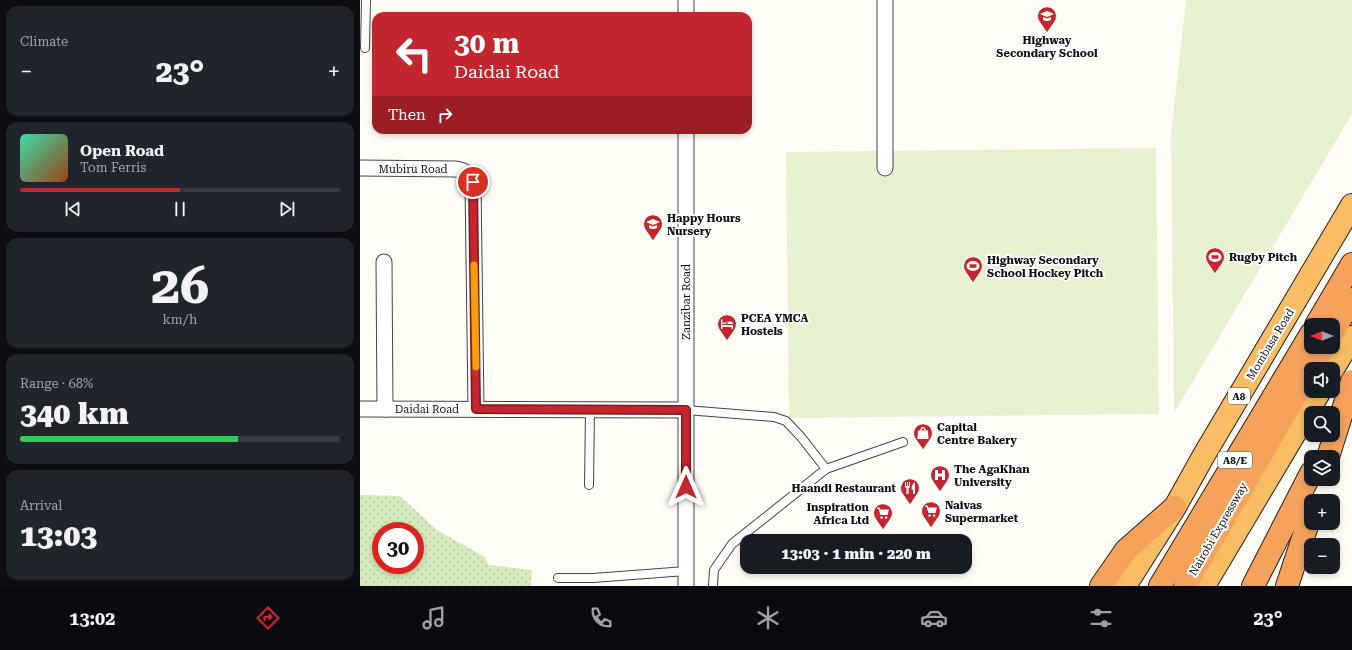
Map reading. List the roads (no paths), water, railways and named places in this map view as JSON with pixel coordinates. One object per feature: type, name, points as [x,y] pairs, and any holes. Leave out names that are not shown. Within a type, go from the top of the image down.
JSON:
[{"type":"highway","name":"Mombasa Road","points":[[1125,586],[1175,507],[1204,455],[1352,205]]},
{"type":"highway","points":[[1320,318],[1352,264]]},
{"type":"highway","points":[[1340,320],[1352,299]]},
{"type":"highway","points":[[1337,362],[1352,337]]},
{"type":"highway","name":"Nairobi Expressway","points":[[1159,586],[1304,346]]},
{"type":"highway","name":"Nairobi Expressway","points":[[1185,586],[1320,354]]},
{"type":"highway","points":[[1330,450],[1352,381]]},
{"type":"highway","points":[[1340,416],[1352,393]]},
{"type":"highway","points":[[1204,586],[1316,398]]},
{"type":"highway","points":[[1253,586],[1304,486]]},
{"type":"highway","points":[[1101,586],[1126,550],[1175,507]]},
{"type":"highway","points":[[1287,586],[1306,530]]},
{"type":"street","points":[[686,0],[686,12]]},
{"type":"street","points":[[884,168],[885,0]]},
{"type":"street","name":"Zanzibar Road","points":[[686,134],[686,579]]},
{"type":"street","name":"Mubiru Road","points":[[360,168],[455,169],[464,170],[471,176],[473,182],[476,409]]},
{"type":"street","points":[[384,262],[385,409]]},
{"type":"street","name":"Daidai Road","points":[[360,409],[686,410]]},
{"type":"lane","points":[[365,48],[366,0]]},
{"type":"lane","points":[[589,485],[590,410]]},
{"type":"lane","points":[[686,410],[774,417],[786,421],[802,437],[826,469]]},
{"type":"lane","points":[[713,586],[714,570],[732,544],[826,469],[903,442]]},
{"type":"lane","points":[[558,578],[686,579]]},
{"type":"place","name":"Highway Secondary School","points":[[1047,33]]},
{"type":"place","name":"Happy Hours Nursery","points":[[653,241]]},
{"type":"place","name":"Rugby Pitch","points":[[1215,274]]},
{"type":"place","name":"Highway Secondary School Hockey Pitch","points":[[973,283]]},
{"type":"place","name":"PCEA YMCA Hostels","points":[[727,341]]},
{"type":"place","name":"Capital Centre Bakery","points":[[923,450]]},
{"type":"place","name":"The AgaKhan University","points":[[940,492]]},
{"type":"place","name":"Haandi Restaurant","points":[[910,505]]},
{"type":"place","name":"Naivas Supermarket","points":[[931,528]]},
{"type":"place","name":"Inspiration Africa Ltd","points":[[883,530]]}]
